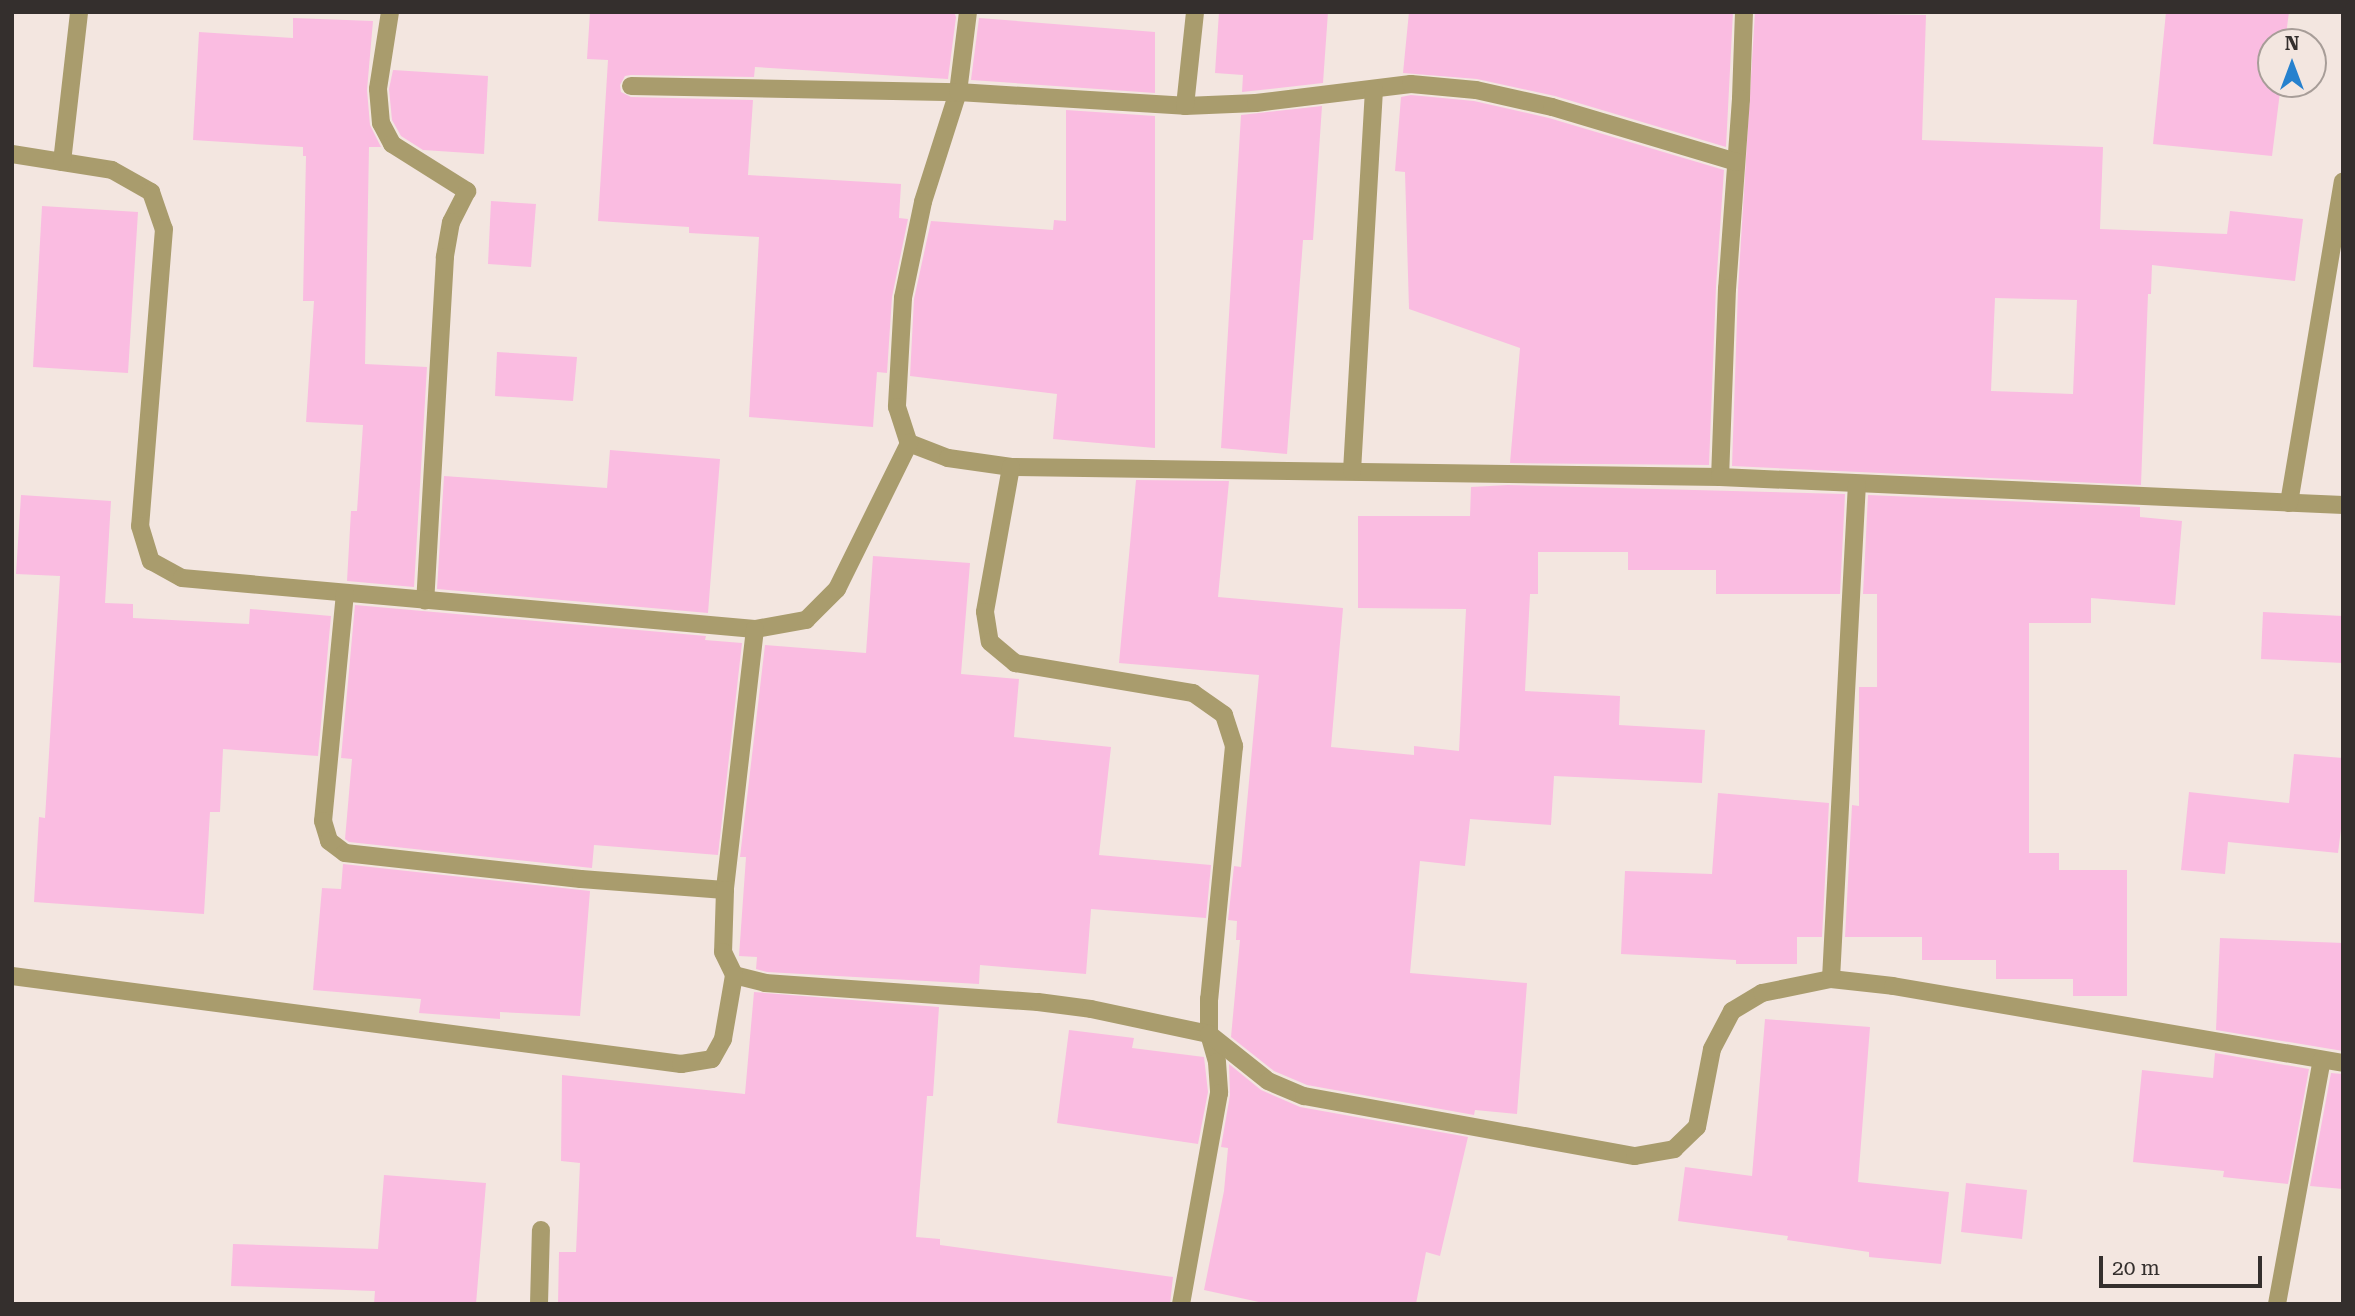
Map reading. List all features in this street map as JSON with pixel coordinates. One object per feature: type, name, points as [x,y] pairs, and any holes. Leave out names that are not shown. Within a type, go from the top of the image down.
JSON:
[{"type":"street","points":[[62,162],[79,12]]},
{"type":"street","points":[[390,12],[378,89],[381,123],[392,145],[467,191],[451,222],[445,257],[425,600]]},
{"type":"street","points":[[12,154],[112,170],[151,192],[163,229],[140,526],[151,561],[182,578],[755,629],[806,620],[837,589],[909,443],[897,407],[903,298],[923,202],[958,92],[968,12]]},
{"type":"street","points":[[1185,106],[1195,12]]},
{"type":"street","points":[[1720,477],[1744,12]]},
{"type":"street","points":[[631,86],[958,92],[1185,106],[1256,103],[1411,84],[1476,90],[1552,107],[1736,162]]},
{"type":"street","points":[[1352,471],[1374,90]]},
{"type":"street","points":[[2289,503],[2343,181]]},
{"type":"street","points":[[909,443],[948,458],[1011,467],[1720,477],[2343,505]]},
{"type":"street","points":[[1011,467],[985,612],[990,642],[1015,663],[1193,693],[1224,715],[1234,746],[1209,999],[1209,1034],[1217,1062],[1219,1093],[1181,1304]]},
{"type":"street","points":[[1831,979],[1857,485]]},
{"type":"street","points":[[345,593],[323,821],[329,841],[345,853],[581,879],[725,890]]},
{"type":"street","points":[[12,976],[681,1064],[712,1059],[723,1039],[734,975],[723,951],[725,890],[755,629]]},
{"type":"street","points":[[734,975],[765,983],[1038,1002],[1091,1009],[1209,1034],[1268,1081],[1304,1096],[1635,1156],[1674,1149],[1697,1127],[1712,1049],[1732,1011],[1762,993],[1831,979],[1893,986],[2343,1063]]},
{"type":"street","points":[[2277,1304],[2322,1060]]},
{"type":"street","points":[[539,1304],[541,1230]]},
{"type":"building","points":[[590,12],[954,12],[956,17],[948,79],[755,67],[754,77],[631,75],[625,76],[620,85],[621,92],[631,97],[753,100],[748,175],[901,184],[899,218],[908,219],[892,297],[887,373],[877,372],[873,427],[749,417],[759,237],[689,233],[689,227],[598,221],[608,60],[587,59]]},
{"type":"building","points":[[1219,12],[1328,12],[1323,83],[1242,92],[1243,75],[1215,73]]},
{"type":"building","points":[[1409,12],[1733,12],[1726,147],[1555,96],[1477,79],[1403,73]]},
{"type":"building","points":[[1755,12],[1926,15],[1922,140],[2103,147],[2100,229],[2227,234],[2230,211],[2303,219],[2295,281],[2152,265],[2151,294],[2148,294],[2141,485],[1732,466],[1738,289]],"holes":[[[1995,298],[2077,300],[2073,394],[1991,391]]]},
{"type":"building","points":[[2166,12],[2289,12],[2287,28],[2257,28],[2257,98],[2279,98],[2272,156],[2153,144]]},
{"type":"building","points":[[293,18],[373,21],[367,90],[370,125],[381,147],[369,147],[365,364],[427,367],[414,587],[347,581],[351,511],[357,511],[363,425],[306,422],[314,301],[303,301],[306,156],[303,156],[303,147],[193,140],[199,32],[293,38]]},
{"type":"building","points":[[979,18],[1155,32],[1155,93],[971,80]]},
{"type":"building","points":[[393,70],[488,76],[484,154],[423,150],[401,136],[392,120],[389,89]]},
{"type":"building","points":[[1411,95],[1474,101],[1549,118],[1724,170],[1709,465],[1510,463],[1520,348],[1409,309],[1405,172],[1395,171],[1401,97]]},
{"type":"building","points":[[1322,106],[1313,240],[1303,240],[1287,454],[1221,448],[1241,115]]},
{"type":"building","points":[[1066,110],[1155,116],[1155,448],[1053,439],[1057,394],[910,376],[914,299],[931,221],[1053,230],[1054,220],[1066,221]]},
{"type":"building","points":[[491,201],[536,204],[531,267],[488,264]]},
{"type":"building","points":[[42,206],[138,212],[128,373],[33,367]]},
{"type":"building","points":[[497,352],[577,357],[573,401],[495,396]]},
{"type":"building","points":[[610,450],[720,459],[708,613],[437,589],[444,476],[607,488]]},
{"type":"building","points":[[1136,480],[1229,481],[1218,597],[1343,608],[1331,747],[1414,755],[1414,746],[1459,751],[1466,609],[1358,608],[1358,516],[1470,516],[1471,487],[1508,485],[1845,494],[1840,594],[1716,594],[1716,570],[1628,570],[1628,552],[1538,552],[1538,594],[1530,594],[1525,691],[1620,696],[1619,725],[1705,730],[1702,783],[1554,776],[1551,825],[1470,819],[1465,866],[1420,861],[1410,973],[1527,983],[1517,1114],[1475,1110],[1474,1115],[1307,1085],[1274,1071],[1231,1037],[1240,940],[1236,940],[1237,921],[1228,920],[1234,866],[1241,867],[1259,675],[1119,663]]},
{"type":"building","points":[[21,495],[111,501],[105,603],[133,604],[133,618],[249,624],[250,609],[331,616],[318,756],[223,749],[220,812],[210,812],[204,914],[34,902],[39,817],[45,818],[60,576],[16,574]]},
{"type":"building","points":[[1868,495],[2140,507],[2140,517],[2182,521],[2175,605],[2091,598],[2091,623],[2029,623],[2029,853],[2059,853],[2059,870],[2127,870],[2127,996],[2073,996],[2073,979],[1996,979],[1996,960],[1922,960],[1922,937],[1845,937],[1852,805],[1859,806],[1859,687],[1877,687],[1877,594],[1863,594]]},
{"type":"building","points":[[873,556],[970,563],[961,674],[1019,679],[1014,737],[1111,747],[1099,855],[1211,865],[1206,918],[1091,909],[1086,974],[980,965],[979,984],[767,972],[756,969],[757,957],[739,956],[746,857],[740,857],[765,645],[866,653]]},
{"type":"building","points":[[355,605],[706,636],[705,640],[742,643],[718,855],[594,845],[592,868],[349,842],[345,839],[352,759],[341,758]]},
{"type":"building","points":[[2263,612],[2343,616],[2343,663],[2261,659]]},
{"type":"building","points":[[2294,754],[2343,758],[2343,813],[2338,853],[2228,842],[2225,874],[2181,870],[2189,792],[2289,803]]},
{"type":"building","points":[[1718,793],[1829,803],[1822,937],[1797,937],[1797,964],[1736,964],[1736,960],[1621,954],[1625,871],[1712,874]]},
{"type":"building","points":[[343,864],[590,891],[580,1016],[500,1012],[500,1019],[419,1013],[421,999],[313,990],[322,888],[341,889]]},
{"type":"building","points":[[2220,938],[2343,943],[2343,1051],[2216,1030]]},
{"type":"building","points":[[754,992],[939,1007],[933,1096],[927,1096],[916,1237],[940,1239],[940,1245],[1173,1277],[1170,1304],[558,1304],[559,1252],[576,1252],[580,1163],[561,1161],[562,1075],[745,1094]]},
{"type":"building","points":[[1765,1019],[1870,1027],[1858,1182],[1949,1192],[1941,1264],[1869,1257],[1869,1252],[1787,1240],[1788,1236],[1678,1221],[1685,1167],[1752,1176]]},
{"type":"building","points":[[1069,1030],[1134,1038],[1132,1048],[1204,1057],[1208,1092],[1198,1144],[1057,1123]]},
{"type":"building","points":[[2215,1053],[2309,1069],[2288,1184],[2223,1177],[2224,1171],[2133,1162],[2142,1070],[2213,1078]]},
{"type":"building","points":[[1229,1064],[1261,1090],[1300,1107],[1468,1137],[1440,1256],[1426,1252],[1416,1304],[1268,1304],[1204,1290],[1224,1191],[1228,1148],[1221,1147],[1230,1095]]},
{"type":"building","points":[[2331,1073],[2343,1074],[2343,1189],[2310,1186]]},
{"type":"building","points":[[384,1175],[486,1183],[476,1304],[374,1304],[375,1291],[231,1286],[233,1244],[378,1249]]},
{"type":"building","points":[[1966,1183],[2027,1190],[2022,1239],[1961,1232]]}]
